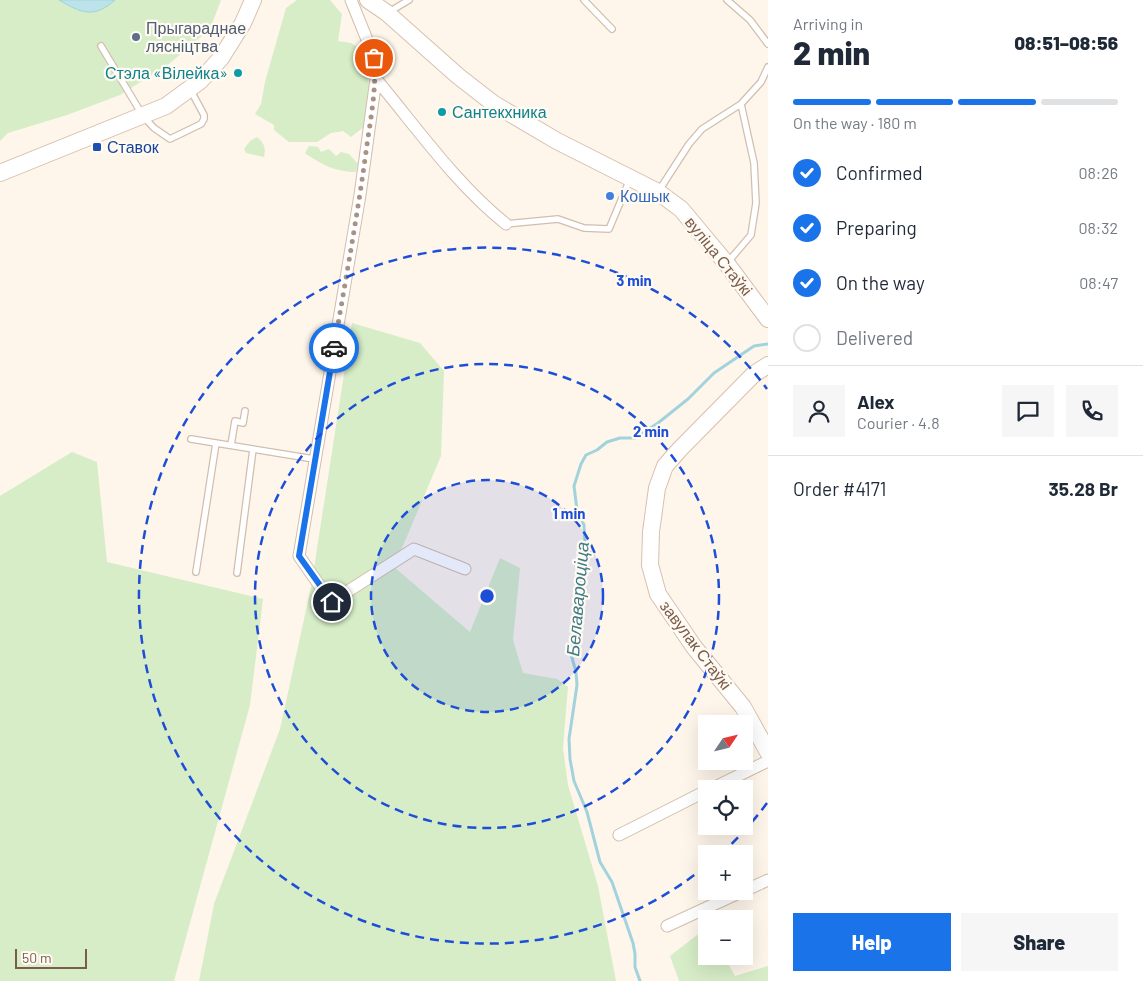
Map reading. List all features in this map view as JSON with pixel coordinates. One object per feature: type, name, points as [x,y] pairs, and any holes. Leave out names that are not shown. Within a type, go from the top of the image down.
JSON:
[{"type":"street","points":[[0,173],[166,106],[190,89],[212,69],[243,24],[253,0]]},
{"type":"street","points":[[351,0],[374,58],[376,79],[360,195],[299,556],[332,602],[414,549],[465,569]]},
{"type":"street","name":"вуліца Стаўкі","points":[[368,0],[387,13],[458,76],[494,104],[557,142],[658,192],[681,209],[727,264],[768,319]]},
{"type":"street","points":[[376,79],[440,157],[485,207],[506,224]]},
{"type":"street","name":"завулак Стаўкі","points":[[768,366],[754,374],[665,466],[656,488],[651,532],[650,565],[658,594],[694,647],[744,707],[768,752]]},
{"type":"street","points":[[729,780],[768,761]]},
{"type":"street","points":[[619,835],[698,795]]},
{"type":"street","points":[[753,887],[768,880]]},
{"type":"street","points":[[667,926],[723,900]]},
{"type":"lane","points":[[387,13],[409,0]]},
{"type":"lane","points":[[584,0],[612,29]]},
{"type":"lane","points":[[727,0],[750,20],[768,44]]},
{"type":"lane","points":[[101,46],[143,116],[154,128],[170,139],[201,124],[204,119],[204,115],[190,89]]},
{"type":"lane","points":[[658,192],[689,144],[702,129],[741,104],[761,82],[768,67]]},
{"type":"lane","points":[[727,264],[751,235],[756,203],[754,164],[741,104]]},
{"type":"lane","points":[[506,224],[558,219],[584,228],[609,229],[631,178]]},
{"type":"lane","points":[[231,445],[235,421],[243,423],[245,411]]},
{"type":"lane","points":[[191,440],[253,448],[314,459]]},
{"type":"lane","points":[[196,572],[216,443]]},
{"type":"lane","points":[[237,573],[253,448]]},
{"type":"green space","points":[[0,0],[221,0],[210,29],[169,64],[120,95],[67,115],[8,133],[0,141]]},
{"type":"green space","points":[[297,0],[330,0],[342,14],[338,41],[351,43],[359,48],[367,68],[370,94],[365,126],[351,137],[343,131],[331,133],[317,142],[289,142],[274,130],[274,125],[255,114],[261,104],[265,82],[286,8]]},
{"type":"green space","points":[[257,137],[264,146],[264,157],[246,153],[244,149],[250,141]]},
{"type":"green space","points":[[309,146],[318,147],[321,152],[329,149],[336,156],[341,152],[349,154],[358,164],[356,172],[335,169],[316,161],[305,153]]},
{"type":"green space","points":[[352,323],[420,343],[444,371],[441,456],[394,567],[470,632],[500,558],[520,568],[513,640],[523,673],[557,679],[568,687],[563,748],[568,785],[598,886],[616,981],[199,981],[214,904],[280,729],[311,587]]},
{"type":"green space","points":[[72,452],[97,462],[107,562],[263,599],[250,705],[174,981],[0,981],[0,496]]},
{"type":"green space","points":[[698,934],[698,965],[729,965],[735,976],[768,966],[768,981],[679,981],[670,956]]},
{"type":"water","points":[[59,0],[115,0],[100,10],[87,12]]},
{"type":"waterway","name":"Белавароціца","points":[[640,981],[635,967],[633,943],[612,882],[600,862],[587,812],[574,781],[570,759],[569,739],[577,685],[571,654],[578,614],[580,577],[585,542],[584,525],[577,510],[574,486],[586,455],[597,450],[607,442],[620,438],[635,438],[658,423],[688,399],[714,373],[754,346],[768,344]]},
{"type":"way so far","points":[[334,348],[368,138],[376,79],[374,58]]},
{"type":"place","name":"Прыгараднае лясніцтва","points":[[136,37]]},
{"type":"place","name":"Стэла «Вілейка»","points":[[238,73]]},
{"type":"place","name":"Сантекхника","points":[[442,112]]},
{"type":"place","name":"Ставок","points":[[97,147]]},
{"type":"place","name":"Кошык","points":[[610,196]]},
{"type":"route","points":[[332,602],[299,556],[334,348]]}]
